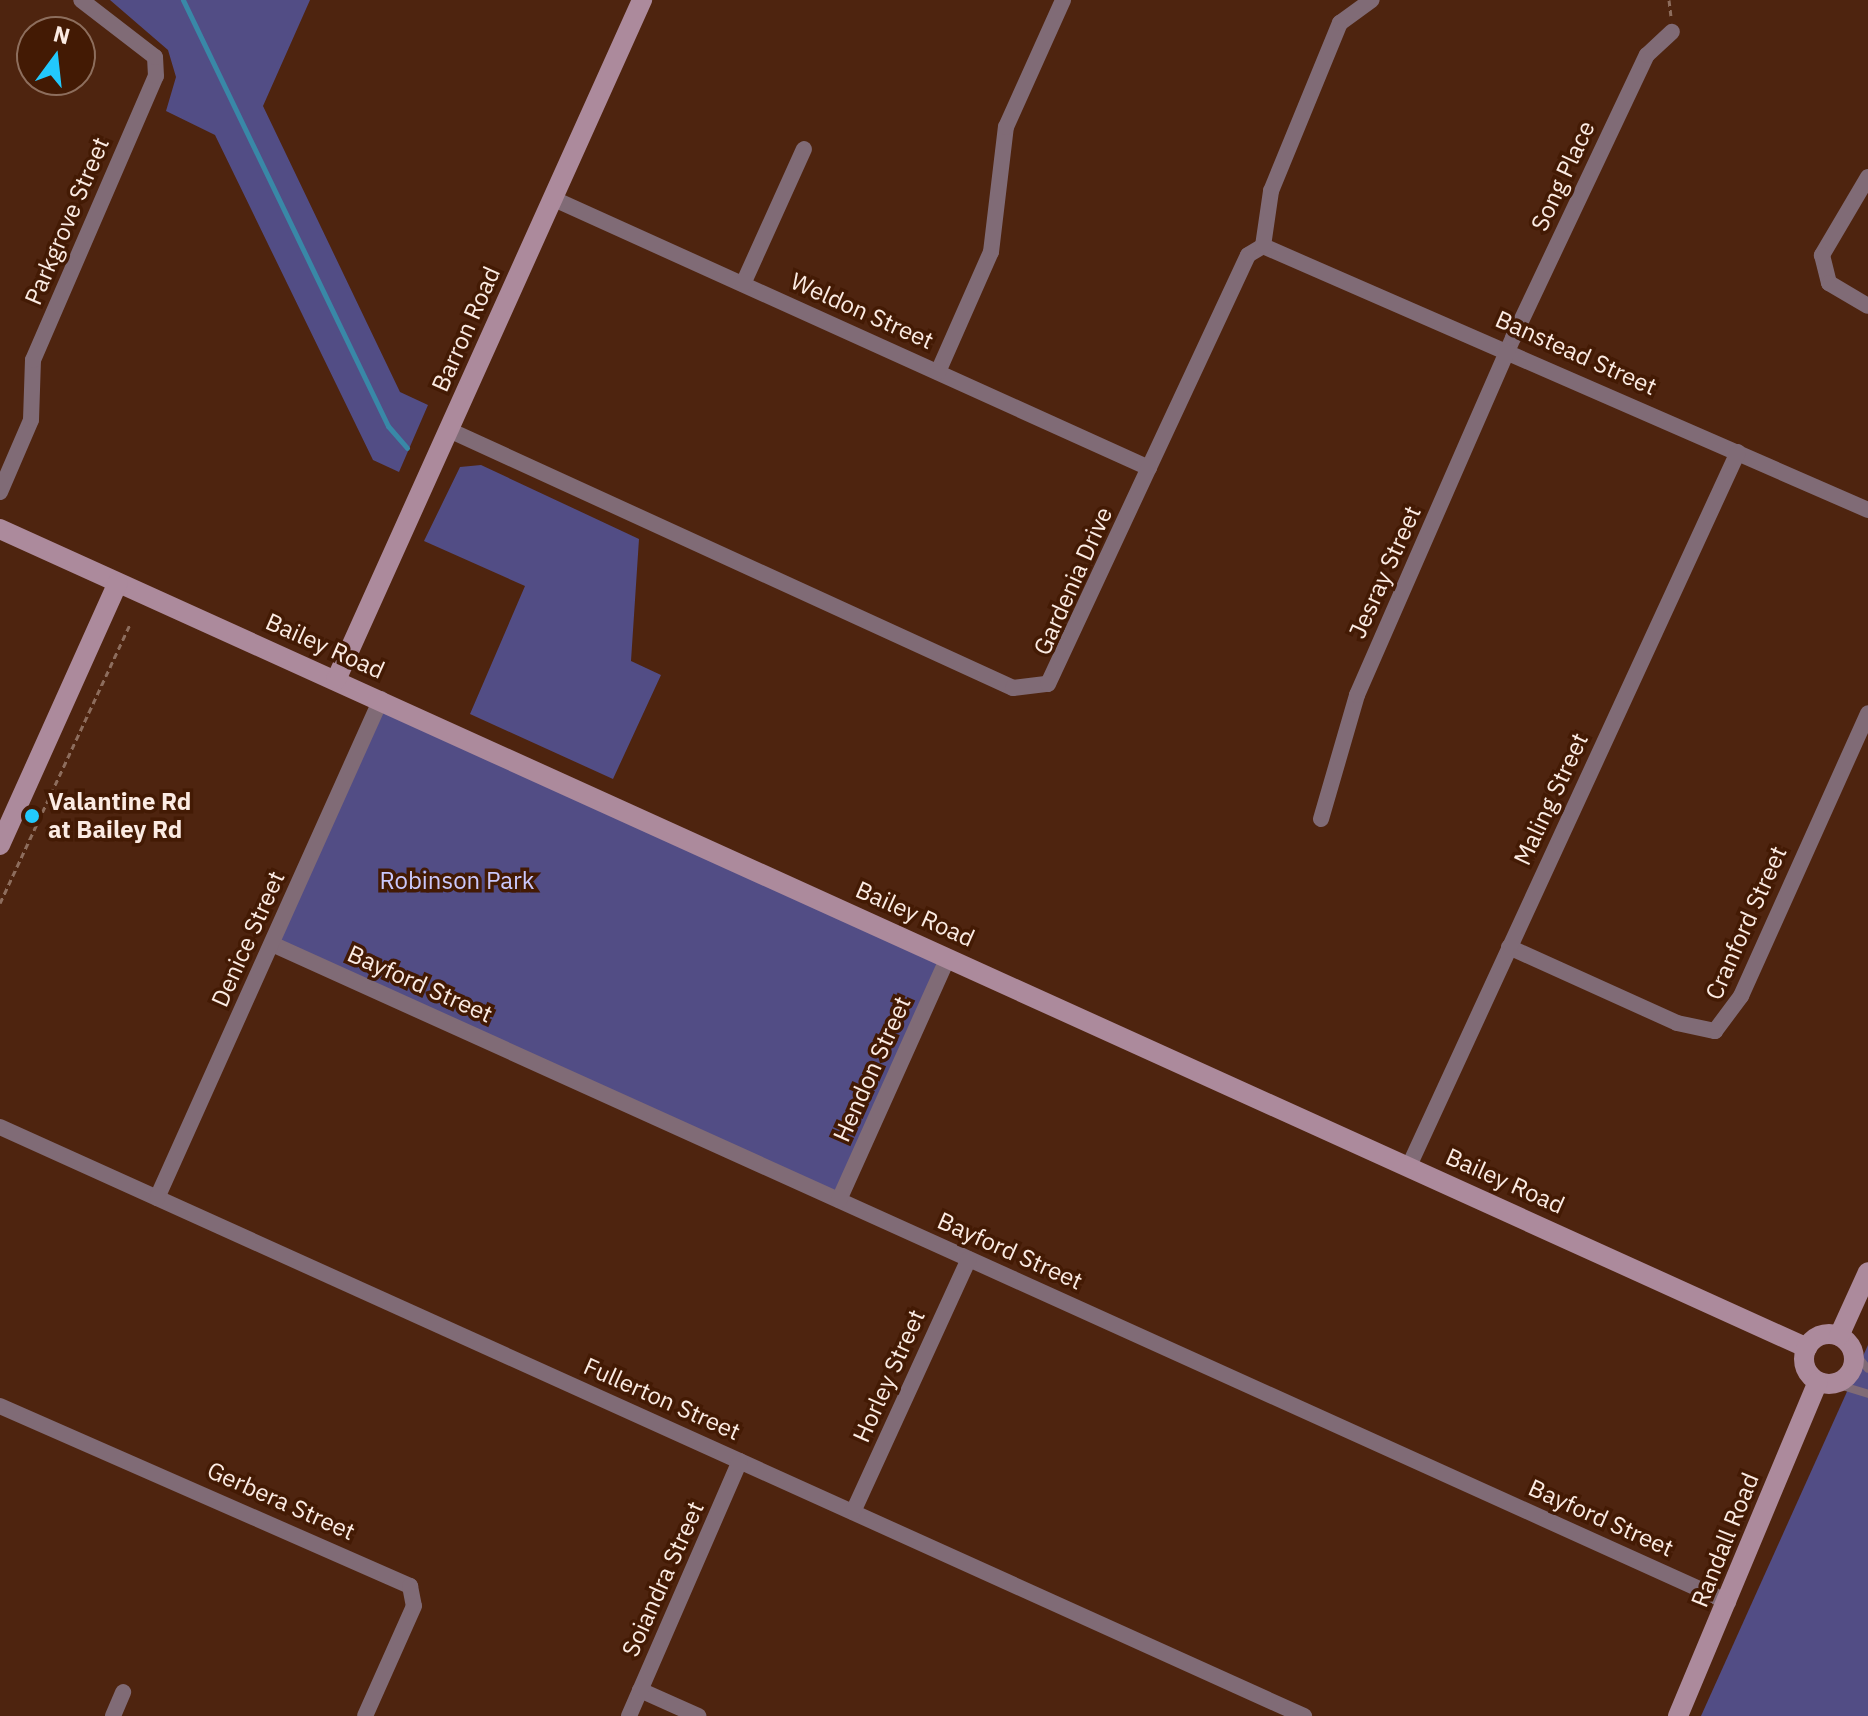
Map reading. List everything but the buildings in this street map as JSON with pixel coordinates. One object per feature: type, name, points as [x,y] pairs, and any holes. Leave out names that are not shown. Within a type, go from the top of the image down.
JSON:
[{"type":"street","name":"Parkgrove Street","points":[[0,492],[31,420],[33,360],[156,76],[155,57],[81,0]]},
{"type":"street","name":"Barron Road","points":[[336,680],[642,0]]},
{"type":"street","points":[[938,372],[991,252],[1006,127],[1063,0]]},
{"type":"street","points":[[1263,246],[1271,191],[1334,36],[1372,0]]},
{"type":"street","name":"Song Place","points":[[1510,350],[1647,55],[1672,32]]},
{"type":"street","points":[[743,284],[804,149]]},
{"type":"street","points":[[1868,177],[1822,255],[1829,283],[1868,306]]},
{"type":"street","name":"Weldon Street","points":[[554,199],[1149,468]]},
{"type":"street","name":"Banstead Street","points":[[1263,246],[1867,506]]},
{"type":"street","name":"Gardenia Drive","points":[[449,430],[1013,688],[1033,689],[1060,671],[1149,468],[1248,255],[1263,246]]},
{"type":"street","name":"Jesray Street","points":[[1321,819],[1357,695],[1510,350]]},
{"type":"street","name":"Maling Street","points":[[1409,1166],[1738,452]]},
{"type":"street","name":"Bailey Road","points":[[0,529],[381,699],[1807,1348]]},
{"type":"street","points":[[0,845],[118,583]]},
{"type":"street","name":"Denice Street","points":[[157,1198],[381,699]]},
{"type":"street","name":"Cranford Street","points":[[1509,947],[1677,1023],[1715,1031],[1741,996],[1868,713]]},
{"type":"street","name":"Bayford Street","points":[[272,944],[1728,1602]]},
{"type":"street","name":"Hendon Street","points":[[839,1200],[948,958]]},
{"type":"street","name":"Fullerton Street","points":[[0,1127],[1304,1716]]},
{"type":"street","name":"Horley Street","points":[[853,1512],[969,1259]]},
{"type":"street","name":"Randall Road","points":[[1678,1716],[1827,1383],[1854,1367],[1846,1343],[1868,1272]]},
{"type":"street","points":[[1827,1383],[1806,1369],[1807,1348],[1822,1335],[1846,1343]]},
{"type":"street","name":"Gerbera Street","points":[[0,1406],[410,1586],[414,1606],[365,1716]]},
{"type":"street","name":"Soiandra Street","points":[[629,1716],[740,1461]]},
{"type":"street","points":[[640,1690],[698,1716]]},
{"type":"street","points":[[113,1716],[123,1692]]},
{"type":"lane","points":[[1846,1343],[1868,1369]]},
{"type":"lane","points":[[1827,1383],[1868,1394]]},
{"type":"path","points":[[0,903],[130,624]]},
{"type":"green space","points":[[110,0],[310,0],[263,106],[400,392],[428,405],[399,472],[373,460],[215,135],[166,111],[176,77],[168,50]]},
{"type":"green space","points":[[481,465],[639,539],[631,661],[661,675],[613,779],[470,714],[525,586],[424,541],[460,467]]},
{"type":"green space","name":"Robinson Park","points":[[381,699],[948,958],[839,1200],[272,944]]},
{"type":"green space","points":[[1868,1345],[1868,1716],[1701,1716]]},
{"type":"waterway","points":[[183,0],[388,426],[407,448]]},
{"type":"place","name":"Valantine Rd at Bailey Rd","points":[[32,816]]}]
